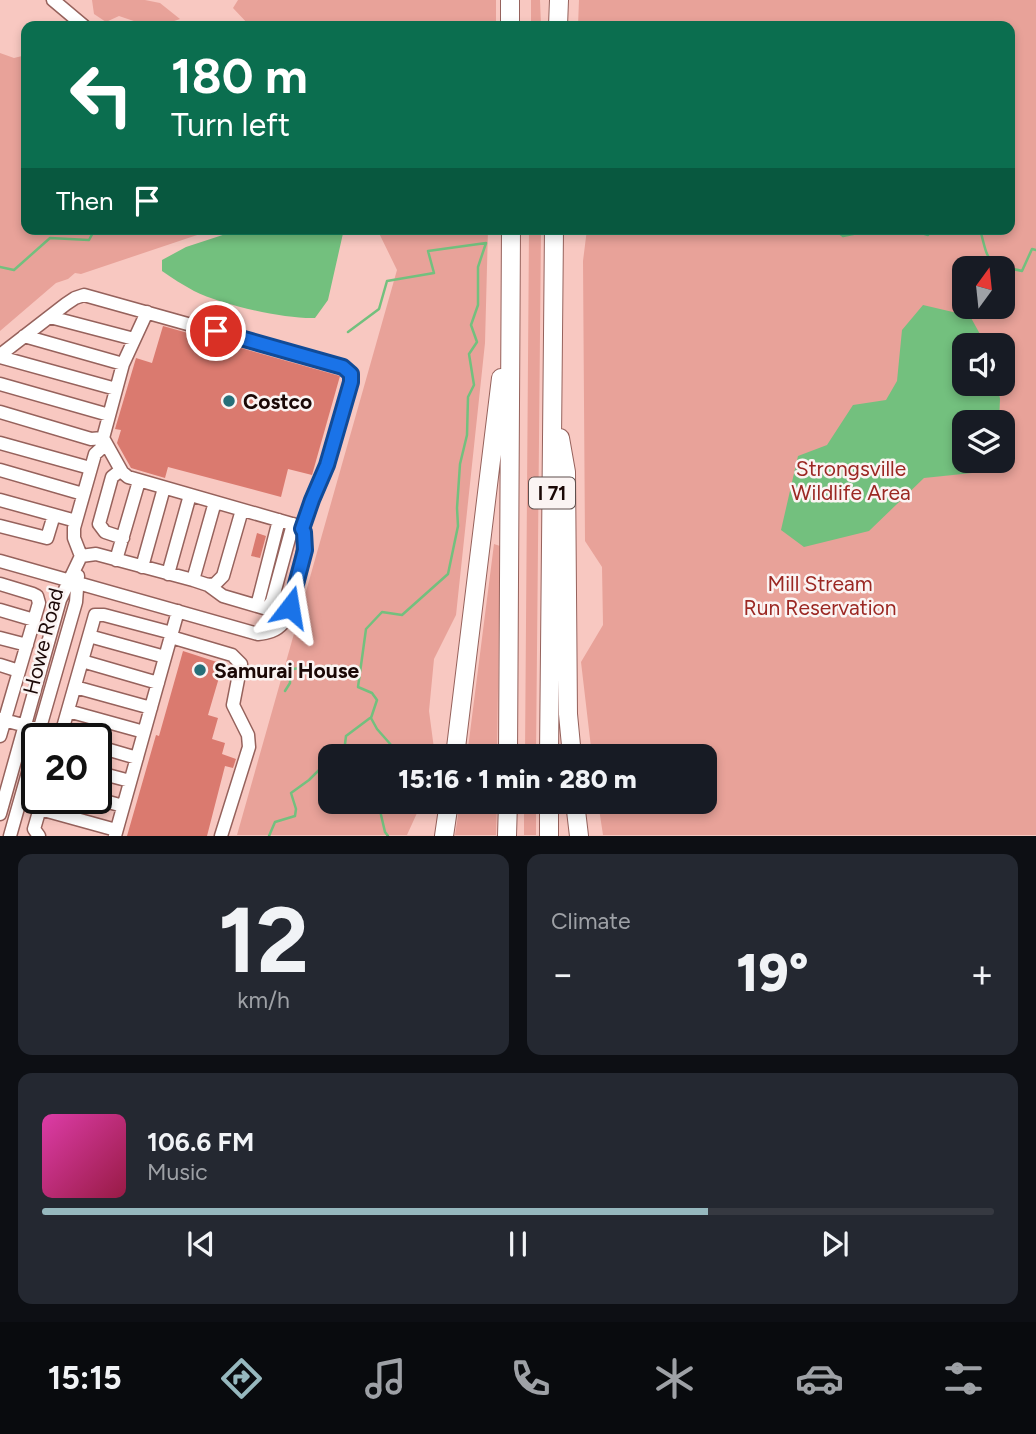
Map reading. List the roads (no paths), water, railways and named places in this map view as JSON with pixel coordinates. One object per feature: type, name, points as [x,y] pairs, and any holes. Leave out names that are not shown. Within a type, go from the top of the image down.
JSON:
[{"type":"highway","points":[[510,0],[510,21]]},
{"type":"highway","points":[[558,21],[559,0]]},
{"type":"highway","name":"I 71","points":[[508,744],[511,235]]},
{"type":"highway","name":"I 71","points":[[549,744],[554,235]]},
{"type":"highway","points":[[456,744],[512,291]]},
{"type":"highway","points":[[553,412],[564,450],[566,472],[568,714],[571,744]]},
{"type":"highway","points":[[444,835],[447,814]]},
{"type":"highway","points":[[507,835],[508,814]]},
{"type":"highway","points":[[549,814],[549,835]]},
{"type":"highway","points":[[576,814],[579,835]]},
{"type":"street","points":[[54,0],[78,21]]},
{"type":"street","points":[[0,356],[75,298],[84,295],[343,367],[349,372],[351,382],[327,465],[297,527],[268,607],[223,596],[208,585],[193,580],[96,554],[87,553],[80,559]]},
{"type":"street","points":[[0,500],[76,521],[95,454],[105,441],[123,364],[147,312]]},
{"type":"street","points":[[50,317],[134,339]]},
{"type":"street","points":[[24,336],[123,364]]},
{"type":"street","points":[[0,356],[116,389]]},
{"type":"street","points":[[0,384],[109,415]]},
{"type":"street","points":[[0,412],[105,441]]},
{"type":"street","points":[[0,561],[258,634],[268,633],[282,624],[290,607],[305,550],[304,532],[279,520],[128,477],[121,470],[105,441]]},
{"type":"street","points":[[0,443],[90,468]]},
{"type":"street","points":[[0,470],[83,494]]},
{"type":"street","points":[[121,470],[112,477],[99,524],[104,532],[123,538]]},
{"type":"street","points":[[116,560],[139,481]]},
{"type":"street","points":[[142,567],[164,488]]},
{"type":"street","points":[[168,574],[190,495]]},
{"type":"street","points":[[193,580],[215,502]]},
{"type":"street","points":[[208,585],[223,576],[242,510]]},
{"type":"street","points":[[0,526],[47,538],[54,515]]},
{"type":"street","points":[[257,606],[279,520]]},
{"type":"street","name":"Howe Road","points":[[42,723],[76,602],[74,582],[80,559],[74,538],[76,521]]},
{"type":"street","name":"Howe Road","points":[[26,723],[60,600],[74,582]]},
{"type":"street","points":[[0,584],[37,596],[39,603],[19,671],[6,693],[0,736]]},
{"type":"street","points":[[0,610],[34,620]]},
{"type":"street","points":[[68,814],[116,833],[178,611]]},
{"type":"street","points":[[66,723],[93,619],[100,614],[232,655],[241,664],[233,705],[248,735],[249,747],[221,835]]},
{"type":"street","points":[[89,636],[165,657]]},
{"type":"street","points":[[0,638],[27,645]]},
{"type":"street","points":[[82,661],[158,683]]},
{"type":"street","points":[[0,665],[19,671]]},
{"type":"street","points":[[75,687],[151,708]]},
{"type":"street","points":[[68,711],[144,732]]},
{"type":"street","points":[[2,719],[21,725]]},
{"type":"street","name":"Howe Road","points":[[0,814],[21,740]]},
{"type":"street","points":[[112,751],[137,758]]},
{"type":"street","points":[[112,776],[130,781]]},
{"type":"street","name":"Howe Road","points":[[10,835],[21,796]]},
{"type":"street","points":[[112,803],[123,806]]},
{"type":"street","points":[[38,814],[34,829],[39,835]]},
{"type":"waterway","points":[[0,267],[14,270],[50,238],[89,240],[92,235]]},
{"type":"waterway","points":[[842,235],[848,235]]},
{"type":"waterway","points":[[982,235],[988,256],[1002,266],[1022,271],[1032,249],[1036,250]]},
{"type":"waterway","points":[[348,332],[379,309],[387,281],[434,273],[428,251],[486,243],[478,267],[478,305],[471,325],[477,342],[469,354],[474,385],[468,397],[467,435],[460,464],[458,526],[448,574],[402,615],[382,612],[366,629],[358,687],[372,693],[377,700],[371,718],[390,744]]},
{"type":"waterway","points":[[285,691],[290,683],[290,670],[332,666],[340,677],[351,677],[358,670]]},
{"type":"waterway","points":[[345,744],[346,736],[370,718]]},
{"type":"waterway","points":[[269,836],[275,822],[295,816],[296,809],[291,793],[318,771]]},
{"type":"waterway","points":[[381,814],[388,836]]},
{"type":"place","name":"Costco","points":[[229,401]]},
{"type":"place","name":"Samurai House","points":[[200,670]]},
{"type":"park label","name":"Strongsville Wildlife Area","points":[[851,480]]},
{"type":"park label","name":"Mill Stream Run Reservation","points":[[820,595]]}]
